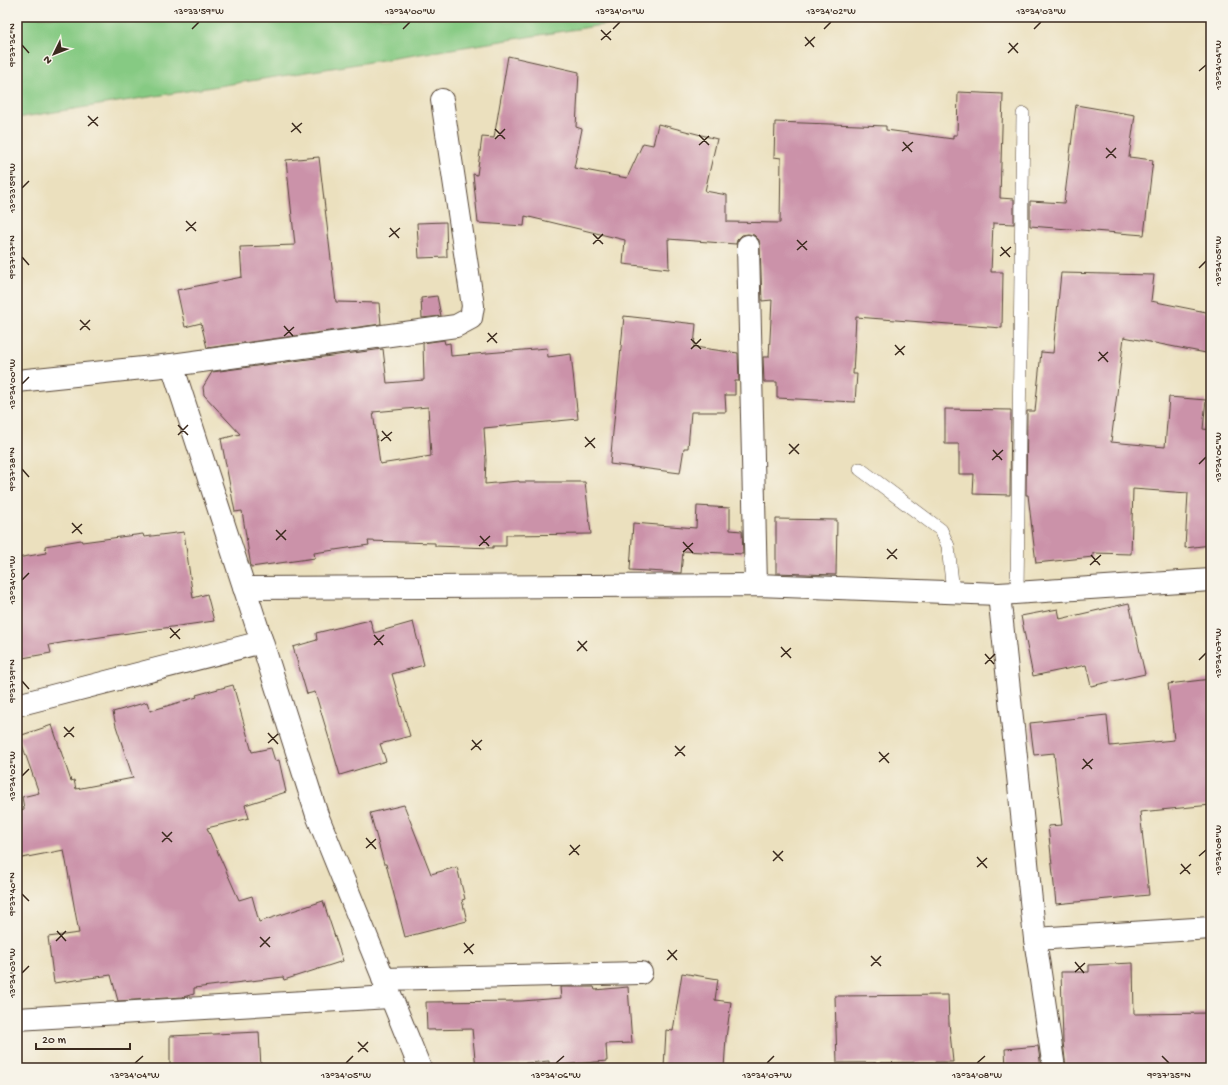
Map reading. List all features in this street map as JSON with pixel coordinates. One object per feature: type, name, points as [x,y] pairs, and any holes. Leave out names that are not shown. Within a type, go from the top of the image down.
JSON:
[{"type":"street","points":[[17,381],[172,365],[456,326],[471,318],[473,306],[442,100]]},
{"type":"street","points":[[748,246],[756,585]]},
{"type":"street","points":[[172,365],[317,815],[420,1068]]},
{"type":"street","points":[[244,588],[756,585],[1008,593],[1211,580]]},
{"type":"street","points":[[1008,593],[1035,939],[1054,1068]]},
{"type":"street","points":[[17,705],[262,642]]},
{"type":"street","points":[[1035,939],[1211,928]]},
{"type":"street","points":[[17,1019],[387,988],[640,973]]},
{"type":"lane","points":[[1008,593],[1023,114]]},
{"type":"lane","points":[[860,469],[941,530],[948,546],[953,592]]},
{"type":"green space","points":[[17,17],[653,17],[17,118]]},
{"type":"building","points":[[508,56],[579,72],[576,127],[582,129],[574,168],[627,178],[643,143],[653,145],[658,124],[717,139],[705,191],[727,195],[727,222],[780,223],[781,158],[774,157],[775,122],[886,126],[886,130],[953,139],[953,135],[957,135],[958,92],[1003,94],[1000,198],[1014,199],[1014,224],[993,223],[991,272],[1003,272],[1002,328],[856,317],[853,374],[857,374],[855,402],[777,398],[777,382],[764,382],[763,357],[769,357],[772,300],[762,301],[760,246],[759,240],[754,235],[742,235],[737,240],[736,244],[668,239],[669,269],[623,264],[625,240],[525,216],[524,226],[478,223],[473,174],[477,175],[482,137],[494,138]]},
{"type":"building","points":[[1076,105],[1135,115],[1129,157],[1153,160],[1144,235],[1030,226],[1030,201],[1064,203]]},
{"type":"building","points":[[319,157],[336,302],[379,303],[381,324],[207,348],[201,323],[185,327],[177,290],[242,277],[240,247],[295,245],[286,160]]},
{"type":"building","points":[[446,222],[447,257],[419,258],[417,223]]},
{"type":"building","points":[[1061,273],[1154,275],[1151,301],[1211,313],[1211,354],[1124,337],[1111,442],[1165,447],[1169,397],[1206,400],[1203,429],[1211,430],[1211,545],[1185,548],[1188,493],[1133,489],[1131,554],[1093,553],[1093,557],[1036,563],[1028,495],[1026,495],[1027,411],[1035,411],[1041,352],[1053,353]]},
{"type":"building","points":[[437,296],[441,316],[422,318],[421,298]]},
{"type":"building","points":[[624,316],[696,324],[694,347],[738,353],[739,381],[735,381],[735,395],[725,395],[726,412],[691,412],[688,448],[684,448],[680,473],[610,464]]},
{"type":"building","points":[[444,340],[445,344],[450,343],[451,356],[547,348],[548,357],[571,354],[578,419],[484,428],[486,460],[485,484],[519,481],[585,482],[591,534],[506,535],[506,546],[493,546],[493,548],[435,546],[435,543],[368,541],[369,545],[314,553],[315,558],[251,567],[242,511],[235,512],[221,439],[240,434],[204,395],[203,387],[212,372],[383,349],[387,383],[424,380],[423,343]],"holes":[[[428,407],[431,456],[380,464],[373,412]]]},
{"type":"building","points":[[945,409],[1011,410],[1010,495],[973,494],[974,474],[959,474],[959,444],[945,444]]},
{"type":"building","points":[[697,506],[730,508],[730,530],[742,531],[743,554],[683,551],[681,573],[630,570],[633,523],[696,528]]},
{"type":"building","points":[[776,519],[837,520],[836,575],[776,573]]},
{"type":"building","points":[[184,532],[193,598],[207,594],[214,621],[49,645],[51,653],[17,659],[17,558],[46,553],[45,546],[81,540],[82,542],[143,534],[144,537]]},
{"type":"building","points":[[1129,603],[1145,674],[1091,686],[1086,665],[1033,676],[1021,616],[1058,609],[1060,619]]},
{"type":"building","points":[[370,620],[374,633],[413,622],[424,665],[392,674],[410,736],[380,744],[386,761],[340,775],[315,692],[307,694],[293,647],[317,640],[316,633]]},
{"type":"building","points":[[1211,679],[1211,805],[1140,812],[1149,895],[1056,904],[1048,826],[1062,825],[1054,753],[1034,755],[1030,723],[1107,715],[1110,746],[1174,740],[1168,684]]},
{"type":"building","points":[[233,685],[252,752],[271,748],[275,761],[279,760],[286,792],[245,805],[249,818],[207,828],[239,900],[252,896],[259,922],[323,901],[343,961],[284,980],[283,977],[194,988],[194,994],[183,997],[118,1001],[111,975],[54,983],[48,937],[79,933],[64,850],[17,859],[17,811],[24,809],[22,797],[39,793],[19,736],[52,725],[71,781],[74,780],[76,789],[133,778],[113,712],[147,702],[150,711],[197,697],[196,695]]},
{"type":"building","points":[[404,805],[431,874],[457,867],[465,899],[462,900],[467,921],[405,937],[386,864],[384,864],[370,813]]},
{"type":"building","points":[[1133,963],[1134,1014],[1211,1013],[1211,1068],[1066,1068],[1063,1042],[1061,972],[1089,972],[1089,965]]},
{"type":"building","points":[[682,973],[718,979],[715,1000],[731,1002],[724,1068],[664,1068],[666,1030],[673,1031]]},
{"type":"building","points":[[560,987],[594,987],[595,990],[628,987],[632,1043],[606,1044],[607,1061],[549,1066],[549,1061],[476,1068],[472,1029],[427,1030],[426,1002],[522,1001],[561,998]]},
{"type":"building","points":[[948,995],[953,1062],[837,1063],[835,996]]},
{"type":"building","points":[[259,1032],[261,1068],[170,1068],[170,1036]]},
{"type":"building","points":[[1038,1046],[1041,1068],[1006,1068],[1005,1049]]}]
